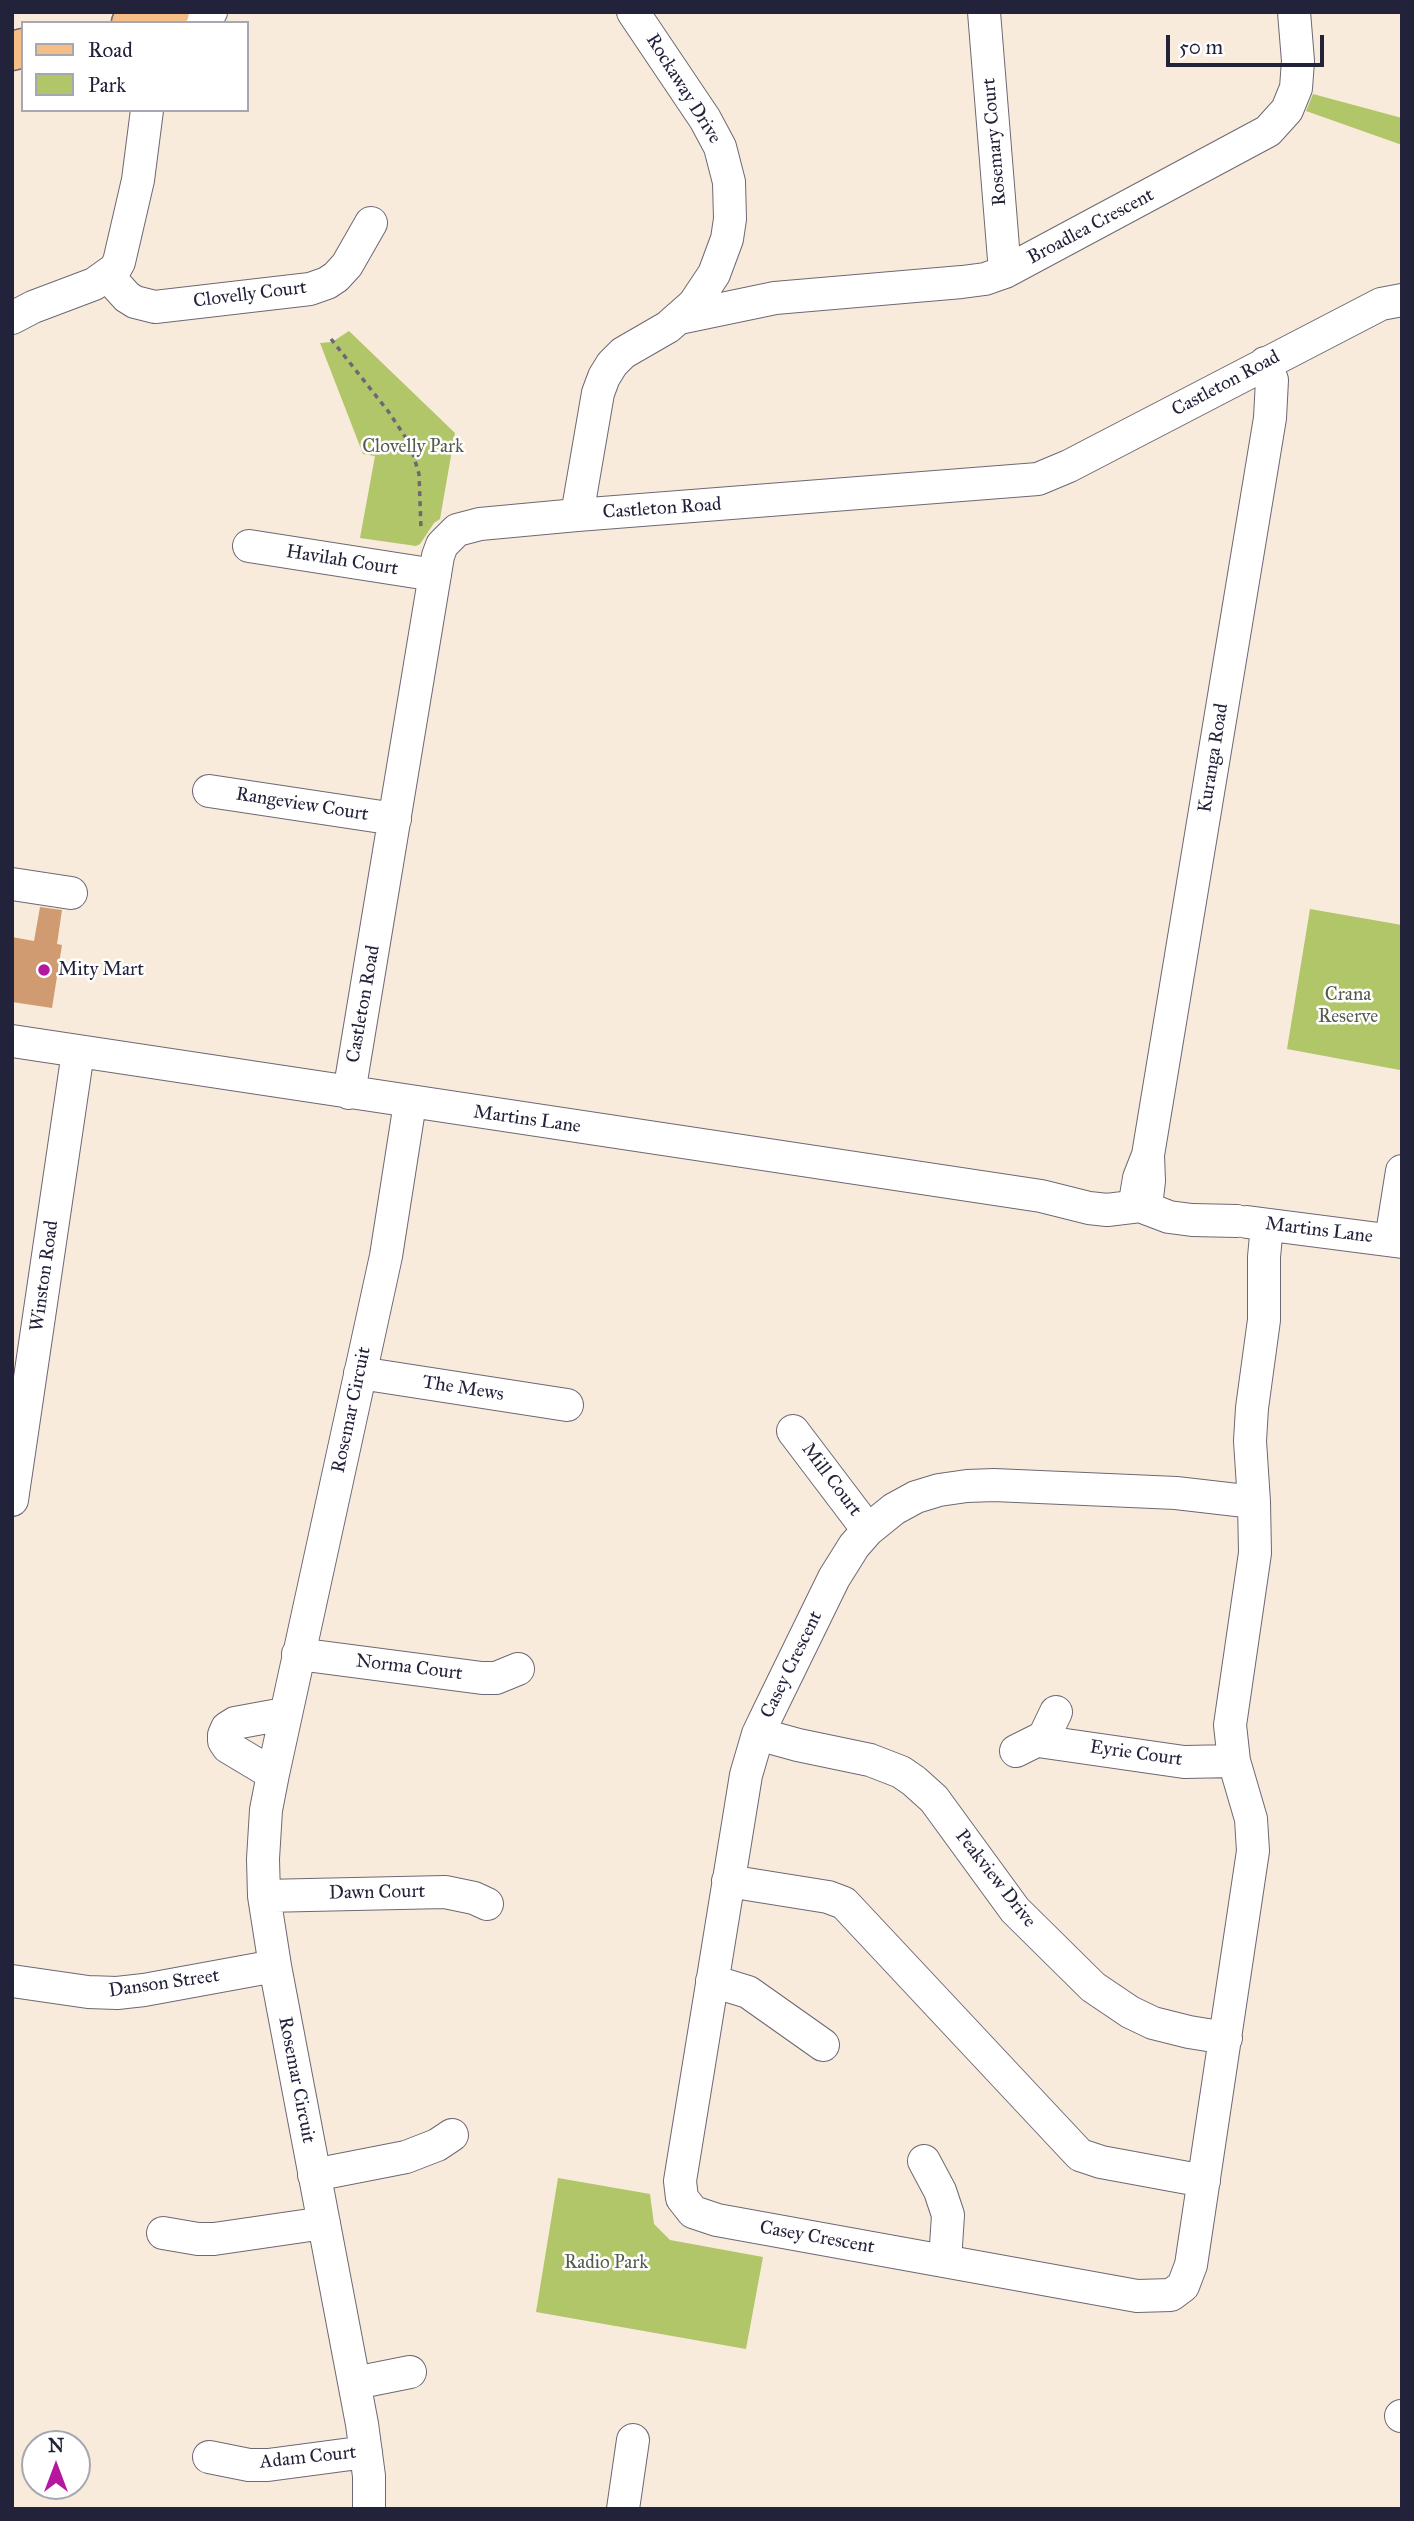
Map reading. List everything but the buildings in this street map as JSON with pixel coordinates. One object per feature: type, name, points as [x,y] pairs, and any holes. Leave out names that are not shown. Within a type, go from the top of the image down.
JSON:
[{"type":"street","points":[[157,17],[211,12]]},
{"type":"street","name":"Rockaway Drive","points":[[634,12],[709,127],[726,164],[730,201],[727,239],[714,274],[705,289]]},
{"type":"street","name":"Rosemary Court","points":[[984,12],[1005,272]]},
{"type":"street","name":"Broadlea Crescent","points":[[679,317],[775,298],[962,282],[1005,272],[1268,131],[1287,110],[1296,88],[1298,61],[1293,12]]},
{"type":"street","points":[[12,318],[33,307],[94,284],[108,276],[120,262],[138,180],[147,112]]},
{"type":"street","name":"Clovelly Court","points":[[108,276],[127,297],[155,307],[310,289],[336,277],[347,265],[371,223]]},
{"type":"street","name":"Broadlea Crescent","points":[[577,515],[598,393],[612,364],[623,353],[668,327],[694,304],[705,289],[775,298]]},
{"type":"street","name":"Castleton Road","points":[[349,1093],[435,575],[442,545],[457,530],[480,524],[577,515],[1038,480],[1381,304],[1402,300]]},
{"type":"street","name":"Kuranga Road","points":[[1141,1200],[1139,1178],[1148,1155],[1270,418],[1272,380],[1265,363]]},
{"type":"street","name":"Havilah Court","points":[[249,546],[435,575]]},
{"type":"street","name":"Rangeview Court","points":[[209,791],[395,819]]},
{"type":"street","points":[[12,884],[71,893]]},
{"type":"street","name":"Martins Lane","points":[[12,1041],[1041,1196],[1089,1208],[1107,1210],[1141,1200],[1169,1217],[1396,1241]]},
{"type":"street","name":"Winston Road","points":[[12,1500],[78,1052]]},
{"type":"street","name":"Rosemar Circuit","points":[[369,2509],[366,2452],[355,2383],[264,1896],[264,1840],[272,1774],[284,1714],[386,1256],[410,1103]]},
{"type":"street","points":[[1396,1241],[1402,1171]]},
{"type":"street","name":"Casey Crescent","points":[[1253,1495],[994,1485],[939,1490],[916,1497],[894,1509],[868,1530],[843,1561],[758,1734],[746,1775],[680,2181],[682,2198],[693,2212],[717,2220],[1137,2296],[1171,2295],[1182,2286],[1191,2264],[1253,1851],[1251,1819],[1231,1742],[1231,1711],[1255,1553],[1253,1495],[1250,1441],[1264,1320],[1264,1225]]},
{"type":"street","name":"The Mews","points":[[360,1373],[567,1405]]},
{"type":"street","name":"Mill Court","points":[[793,1431],[868,1530]]},
{"type":"street","name":"Norma Court","points":[[298,1654],[482,1678],[495,1678],[518,1669]]},
{"type":"street","name":"Eyrie Court","points":[[1056,1712],[1048,1731],[1027,1746],[1184,1762],[1234,1761]]},
{"type":"street","points":[[272,1774],[228,1747],[224,1735],[227,1728],[235,1723],[284,1714]]},
{"type":"street","name":"Peakview Drive","points":[[758,1734],[870,1760],[901,1772],[934,1800],[1015,1910],[1093,1987],[1130,2012],[1153,2023],[1226,2038]]},
{"type":"street","points":[[728,1881],[828,1897],[844,1903],[1080,2155],[1101,2162],[1204,2181]]},
{"type":"street","name":"Dawn Court","points":[[264,1896],[445,1892],[474,1898],[487,1904]]},
{"type":"street","name":"Danson Street","points":[[12,1981],[88,1992],[117,1993],[275,1966]]},
{"type":"street","points":[[712,1981],[748,1993],[823,2045]]},
{"type":"street","points":[[314,2175],[406,2157],[437,2146],[452,2135]]},
{"type":"street","points":[[923,2161],[940,2191],[948,2216],[945,2261]]},
{"type":"street","points":[[163,2233],[214,2239],[324,2223]]},
{"type":"street","points":[[355,2383],[410,2372]]},
{"type":"street","points":[[623,2509],[633,2440]]},
{"type":"street","name":"Adam Court","points":[[209,2457],[249,2465],[268,2465],[366,2452]]},
{"type":"path","points":[[331,340],[388,411],[410,444],[419,474],[422,534]]},
{"type":"green space","points":[[1313,94],[1402,118],[1402,145],[1306,111]]},
{"type":"green space","name":"Clovelly Park","points":[[349,331],[455,433],[440,519],[416,546],[360,538],[375,456],[363,454],[320,343],[332,342]]},
{"type":"green space","name":"Crana Reserve","points":[[1310,909],[1402,925],[1400,1070],[1287,1049]]},
{"type":"green space","name":"Radio Park","points":[[558,2178],[650,2194],[654,2224],[670,2240],[763,2257],[746,2349],[536,2312]]},
{"type":"place","name":"Mity Mart","points":[[44,970]]}]
